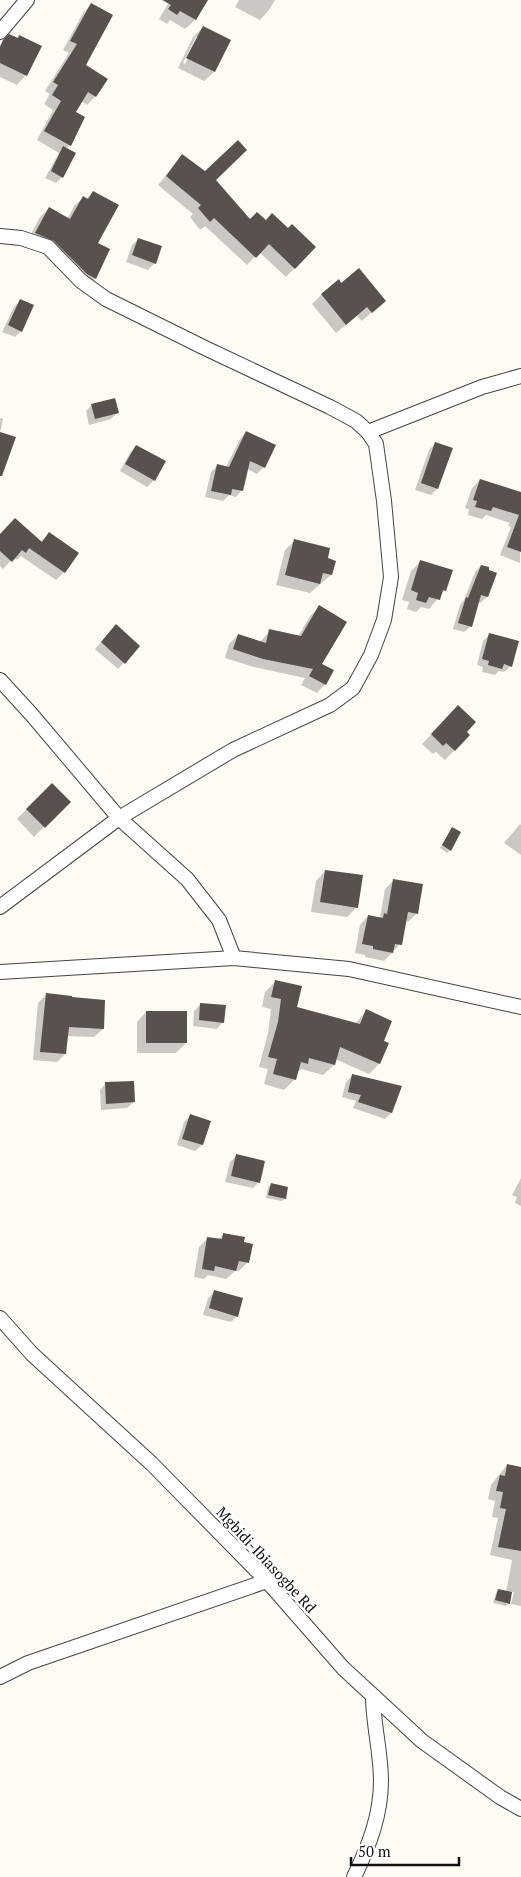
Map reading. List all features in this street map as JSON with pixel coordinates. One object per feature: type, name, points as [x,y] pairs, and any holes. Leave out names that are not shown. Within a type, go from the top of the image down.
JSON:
[{"type":"street","points":[[0,32],[27,0]]},
{"type":"street","points":[[0,236],[21,238],[48,247],[82,281],[106,299],[356,421],[368,432],[376,444],[380,464],[390,577],[384,620],[371,654],[353,688],[330,705],[233,750],[119,818],[0,907]]},
{"type":"street","points":[[368,432],[482,386],[521,376]]},
{"type":"street","points":[[0,680],[119,818],[187,879],[219,920],[234,958]]},
{"type":"street","points":[[0,972],[234,958],[349,969],[521,1007]]},
{"type":"street","name":"Mgbidi-Ibiasogbe Rd","points":[[0,1318],[32,1354],[152,1464],[267,1581],[343,1668],[422,1741],[500,1797],[521,1809]]},
{"type":"street","points":[[0,1677],[28,1663],[267,1581]]},
{"type":"street","points":[[354,1877],[373,1834],[379,1808],[381,1780],[373,1715],[373,1696]]},
{"type":"building","points":[[163,0],[208,0],[196,20],[180,11],[177,15],[168,9],[171,5]]},
{"type":"building","points":[[91,3],[113,15],[86,65],[108,79],[96,97],[88,92],[76,112],[85,117],[71,146],[44,131],[61,101],[52,95],[58,85],[53,82],[77,44],[70,41]]},
{"type":"building","points":[[203,26],[231,40],[215,72],[186,58]]},
{"type":"building","points":[[9,34],[18,38],[19,35],[42,46],[27,76],[0,63],[0,47],[3,40]]},
{"type":"building","points":[[238,140],[247,150],[216,180],[250,219],[257,212],[266,220],[272,213],[288,228],[292,224],[316,247],[295,269],[269,244],[256,258],[214,218],[210,222],[198,208],[201,205],[166,176],[182,154],[205,171]]},
{"type":"building","points":[[63,146],[76,153],[63,178],[51,171]]},
{"type":"building","points":[[93,191],[119,205],[98,243],[110,249],[96,279],[87,274],[54,241],[35,233],[49,207],[70,219],[83,196],[88,199]]},
{"type":"building","points":[[138,238],[162,246],[156,264],[132,255]]},
{"type":"building","points":[[359,268],[386,301],[372,313],[367,307],[346,325],[321,294],[339,279],[341,283]]},
{"type":"building","points":[[20,299],[34,305],[22,332],[8,325]]},
{"type":"building","points":[[115,398],[119,413],[95,419],[91,404]]},
{"type":"building","points":[[246,431],[276,445],[265,468],[250,461],[243,491],[232,489],[231,495],[211,491],[217,464],[229,467]]},
{"type":"building","points":[[0,432],[16,437],[2,476],[0,476]]},
{"type":"building","points":[[435,442],[453,448],[438,489],[421,483]]},
{"type":"building","points":[[136,445],[166,461],[155,481],[125,464]]},
{"type":"building","points":[[480,479],[521,492],[521,552],[507,547],[519,515],[493,507],[491,511],[475,507],[477,501],[473,500]]},
{"type":"building","points":[[15,518],[42,542],[49,532],[79,553],[65,573],[29,548],[26,553],[22,550],[12,562],[0,551],[0,534]]},
{"type":"building","points":[[294,539],[330,548],[328,558],[336,561],[332,575],[323,573],[320,584],[285,575]]},
{"type":"building","points":[[420,560],[453,570],[446,591],[443,590],[440,600],[429,597],[426,603],[416,600],[418,593],[411,590]]},
{"type":"building","points":[[481,565],[489,567],[489,570],[497,573],[488,597],[481,595],[472,627],[458,623],[466,597],[468,598]]},
{"type":"building","points":[[319,605],[347,622],[322,664],[334,670],[326,685],[309,676],[313,669],[263,659],[233,649],[238,634],[266,643],[269,629],[301,636]]},
{"type":"building","points":[[116,624],[140,646],[125,664],[101,642]]},
{"type":"building","points":[[489,633],[519,641],[512,667],[504,664],[502,669],[488,665],[489,661],[482,659]]},
{"type":"building","points":[[458,705],[476,722],[467,732],[470,735],[455,751],[446,743],[443,746],[431,734]]},
{"type":"building","points":[[52,783],[71,802],[45,828],[26,809]]},
{"type":"building","points":[[452,827],[461,832],[451,851],[442,845]]},
{"type":"building","points":[[325,870],[363,875],[358,908],[320,902]]},
{"type":"building","points":[[393,879],[423,884],[418,914],[408,912],[402,945],[395,944],[393,953],[373,949],[373,946],[362,944],[368,915],[383,918],[384,913],[387,914]]},
{"type":"building","points":[[275,980],[302,986],[297,1007],[360,1024],[366,1009],[392,1021],[384,1041],[389,1043],[380,1064],[340,1047],[335,1065],[309,1058],[308,1064],[301,1062],[296,1080],[273,1074],[277,1059],[268,1057],[278,1022],[281,999],[271,997]]},
{"type":"building","points":[[46,993],[105,1000],[104,1029],[69,1027],[66,1054],[40,1052]]},
{"type":"building","points":[[200,1003],[226,1005],[224,1023],[199,1020]]},
{"type":"building","points":[[146,1011],[187,1011],[187,1043],[146,1043]]},
{"type":"building","points":[[352,1074],[402,1086],[392,1113],[358,1102],[361,1095],[348,1092]]},
{"type":"building","points":[[134,1081],[135,1102],[106,1104],[105,1082]]},
{"type":"building","points":[[190,1114],[211,1121],[203,1145],[182,1139]]},
{"type":"building","points":[[236,1154],[265,1161],[260,1183],[231,1176]]},
{"type":"building","points":[[271,1183],[288,1187],[286,1199],[268,1195]]},
{"type":"building","points":[[223,1233],[245,1237],[244,1242],[253,1244],[249,1263],[239,1261],[236,1271],[215,1266],[214,1271],[202,1269],[207,1237],[222,1239]]},
{"type":"building","points":[[214,1290],[243,1298],[238,1317],[209,1308]]},
{"type":"building","points":[[507,1464],[521,1467],[521,1551],[498,1547],[506,1509],[500,1508],[503,1492],[496,1491],[500,1475],[505,1476]]},
{"type":"building","points":[[498,1589],[512,1592],[510,1604],[495,1600]]}]
